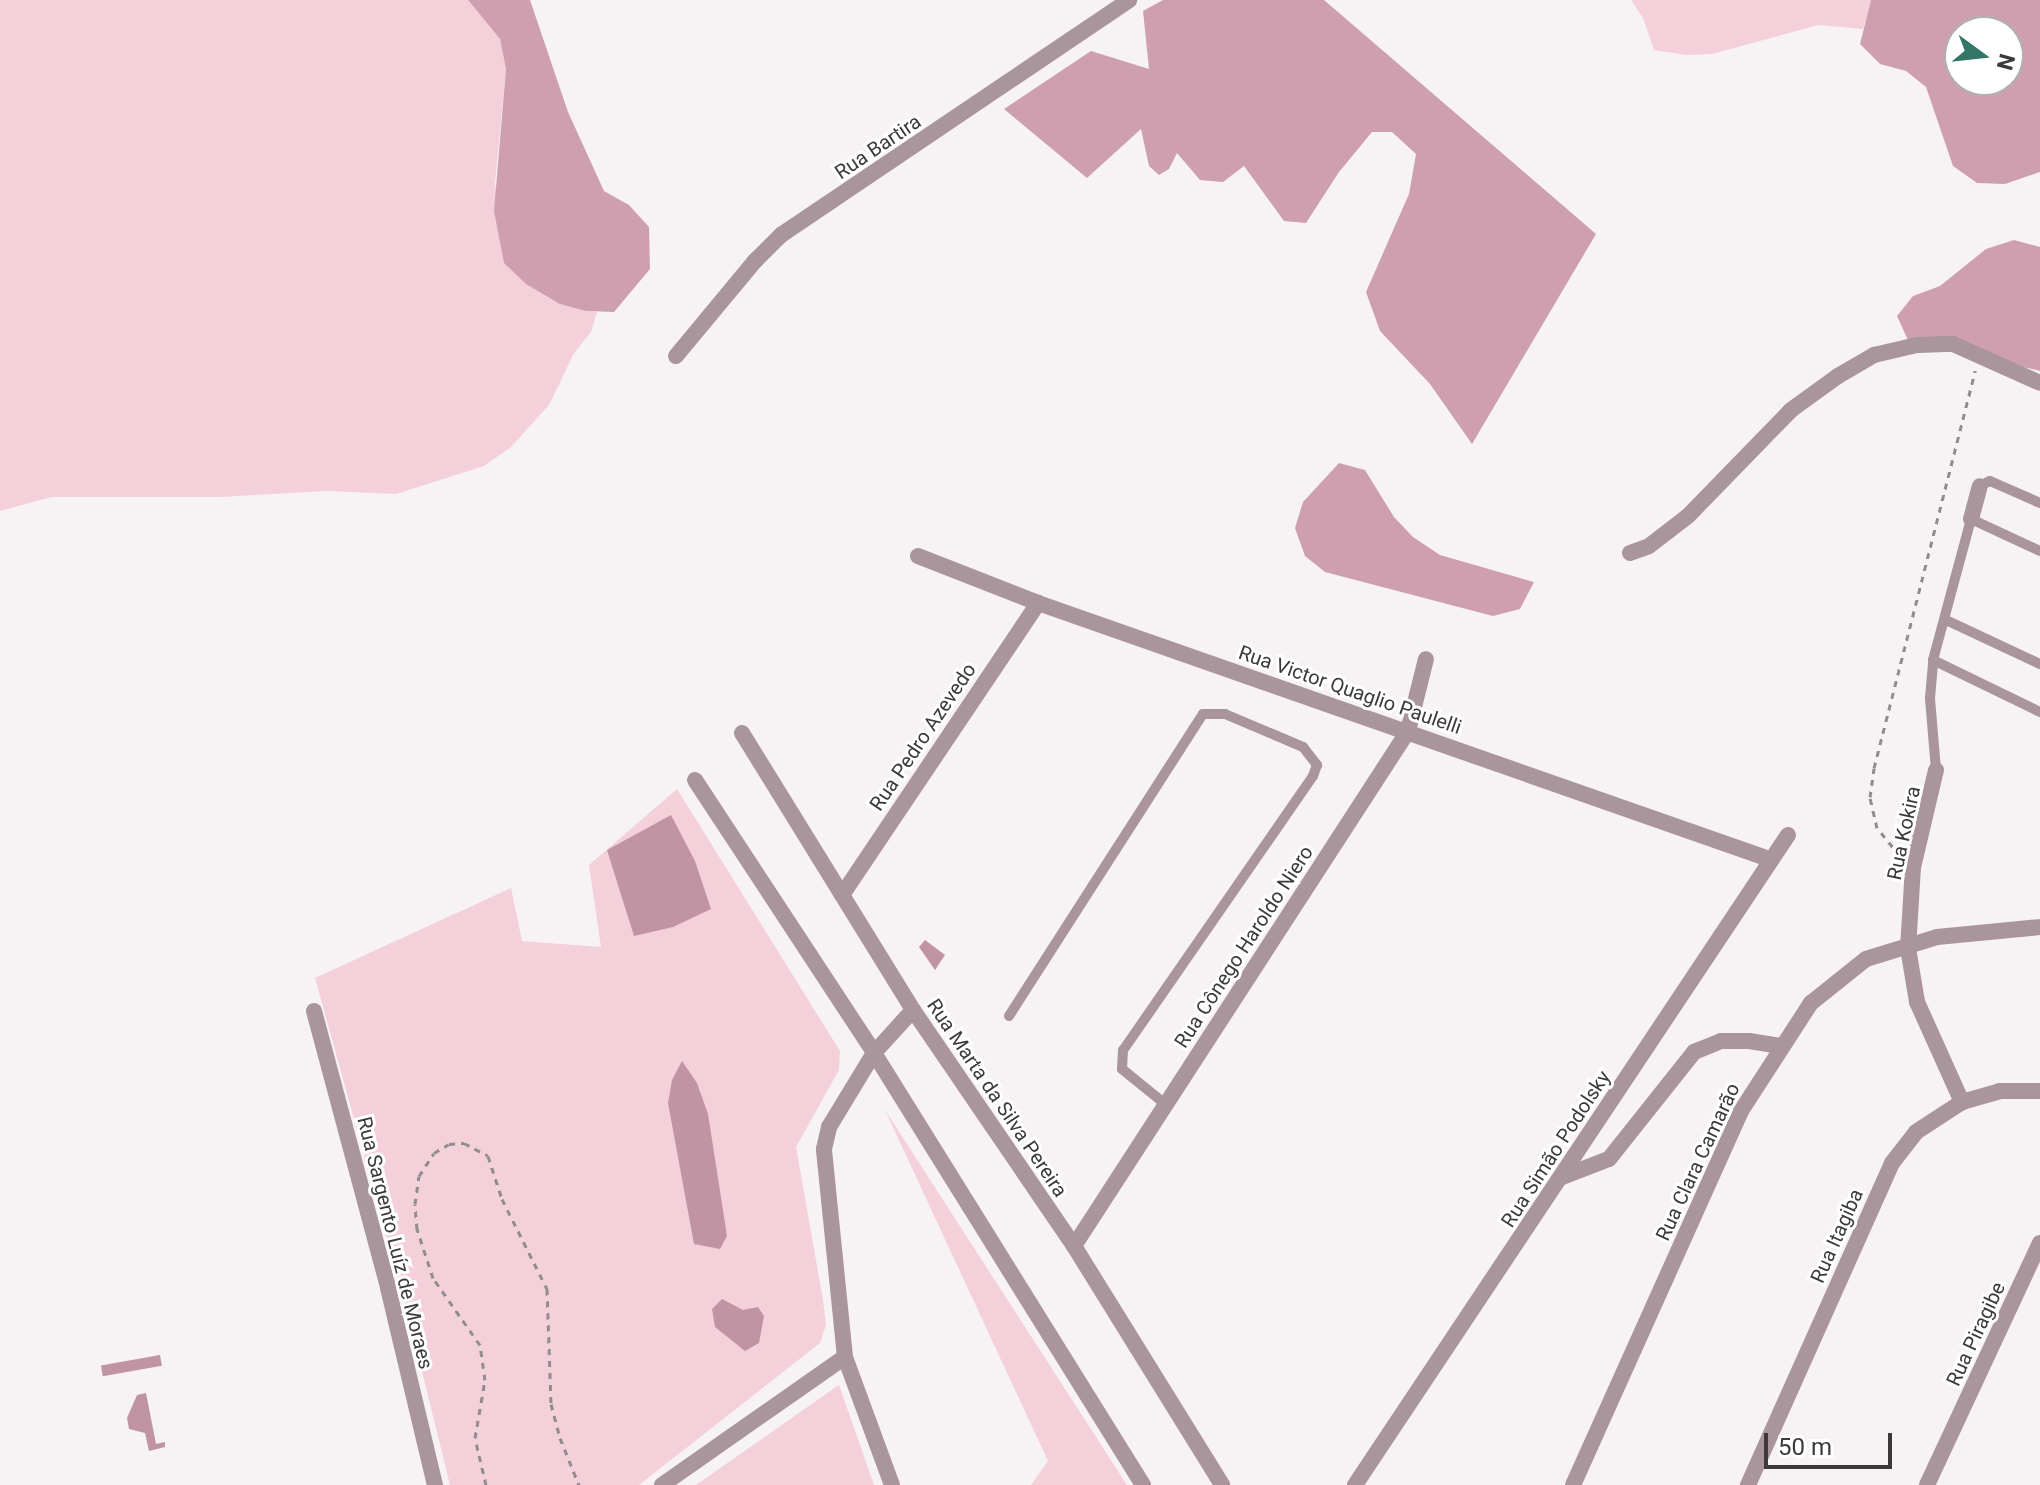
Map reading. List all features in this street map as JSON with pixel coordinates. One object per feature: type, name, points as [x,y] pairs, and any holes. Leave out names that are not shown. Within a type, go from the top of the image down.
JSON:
[{"type":"street","name":"Rua Bartira","points":[[676,356],[755,261],[781,235],[1129,0]]},
{"type":"street","points":[[1630,553],[1649,546],[1688,516],[1791,410],[1874,355],[1917,345],[1953,344],[2040,383]]},
{"type":"street","name":"Rua Kokira","points":[[1971,519],[1980,486]]},
{"type":"street","name":"Rua Victor Quaglio Paulelli","points":[[918,556],[1038,603],[1769,859]]},
{"type":"street","name":"Rua Pedro Azevedo","points":[[842,895],[1038,603]]},
{"type":"street","name":"Rua Cônego Haroldo Niero","points":[[1074,1246],[1408,731],[1426,659]]},
{"type":"street","name":"Rua Marta da Silva Pereira","points":[[742,733],[913,1010],[1074,1246],[1222,1485]]},
{"type":"street","name":"Rua Kokira","points":[[1936,770],[1913,867],[1908,948],[1917,1002],[1962,1102]]},
{"type":"street","points":[[695,780],[874,1053],[1143,1485]]},
{"type":"street","name":"Rua Simão Podolsky","points":[[1355,1485],[1562,1177],[1769,859],[1788,835]]},
{"type":"street","name":"Rua Clara Camarão","points":[[1573,1485],[1741,1111],[1780,1046],[1811,1003],[1866,959],[1967,932],[2040,927]]},
{"type":"street","points":[[892,1485],[845,1357],[824,1149],[829,1127],[874,1053],[913,1010]]},
{"type":"street","name":"Rua Sargento Luíz de Moraes","points":[[314,1011],[388,1288],[435,1485]]},
{"type":"street","points":[[1562,1177],[1609,1159],[1694,1052],[1721,1041],[1780,1046]]},
{"type":"street","name":"Rua Itagiba","points":[[1748,1485],[1892,1163],[1916,1132],[1962,1102],[2000,1091],[2040,1091]]},
{"type":"street","name":"Rua Piragibe","points":[[1927,1485],[2040,1243]]},
{"type":"street","points":[[662,1485],[845,1357]]},
{"type":"lane","name":"Rua Kokira","points":[[1980,486],[1990,481],[2040,503]]},
{"type":"lane","name":"Rua Kokira","points":[[1936,770],[1930,698],[1933,660],[1971,519]]},
{"type":"lane","points":[[1971,519],[2040,551]]},
{"type":"lane","points":[[1946,620],[2040,664]]},
{"type":"lane","points":[[1933,660],[2040,712]]},
{"type":"lane","points":[[1009,1016],[1203,714],[1225,714],[1303,747],[1317,765],[1313,776],[1123,1050],[1122,1069],[1165,1104]]},
{"type":"path","points":[[1913,867],[1890,848],[1877,828],[1870,797],[1874,768],[1964,407],[1980,355]]},
{"type":"path","points":[[486,1485],[475,1438],[485,1380],[480,1345],[433,1278],[417,1229],[415,1204],[419,1176],[434,1153],[449,1144],[464,1143],[488,1156],[502,1199],[547,1289],[553,1415],[579,1485]]},
{"type":"shaded area","points":[[0,0],[468,0],[500,39],[506,69],[495,183],[504,263],[586,311],[597,312],[591,332],[574,353],[549,405],[511,447],[484,466],[396,494],[328,491],[220,497],[51,497],[0,511]]},
{"type":"shaded area","points":[[468,0],[530,0],[568,112],[604,191],[629,205],[649,227],[650,269],[614,312],[586,311],[560,304],[526,284],[504,263],[494,211],[506,69],[500,39]]},
{"type":"shaded area","points":[[1163,0],[1324,0],[1596,234],[1472,444],[1430,384],[1380,331],[1366,292],[1409,194],[1416,154],[1392,132],[1372,132],[1339,172],[1306,223],[1284,221],[1244,166],[1223,182],[1200,180],[1177,153],[1169,169],[1159,175],[1149,166],[1141,129],[1087,178],[1004,109],[1091,51],[1149,69],[1143,11]]},
{"type":"shaded area","points":[[1631,0],[1871,0],[1863,29],[1818,25],[1712,54],[1686,55],[1654,50],[1643,18]]},
{"type":"shaded area","points":[[1871,0],[2040,0],[2040,172],[2005,184],[1977,183],[1953,166],[1926,87],[1906,71],[1880,64],[1860,44]]},
{"type":"shaded area","points":[[2014,240],[2040,247],[2040,371],[1908,340],[1897,316],[1913,296],[1940,286],[1986,249]]},
{"type":"shaded area","points":[[1339,463],[1365,470],[1394,517],[1413,537],[1440,555],[1534,582],[1520,609],[1493,616],[1325,572],[1305,556],[1295,528],[1303,502]]},
{"type":"shaded area","points":[[677,789],[840,1051],[839,1070],[796,1147],[826,1325],[820,1343],[639,1485],[450,1485],[405,1303],[315,978],[511,888],[522,941],[601,947],[589,865]]},
{"type":"shaded area","points":[[671,815],[695,861],[711,909],[673,927],[634,936],[607,850]]},
{"type":"shaded area","points":[[925,940],[945,955],[935,970],[919,947]]},
{"type":"shaded area","points":[[682,1061],[697,1083],[708,1114],[727,1236],[720,1249],[694,1244],[668,1103],[672,1080]]},
{"type":"shaded area","points":[[885,1110],[1127,1485],[1031,1485],[1048,1461]]},
{"type":"shaded area","points":[[722,1299],[743,1310],[758,1307],[764,1316],[759,1343],[745,1351],[715,1327],[712,1309]]},
{"type":"shaded area","points":[[160,1355],[162,1366],[103,1376],[101,1365]]},
{"type":"shaded area","points":[[839,1385],[874,1485],[696,1485]]},
{"type":"shaded area","points":[[146,1393],[156,1444],[165,1442],[165,1447],[149,1451],[145,1433],[129,1429],[127,1418],[137,1395]]}]
